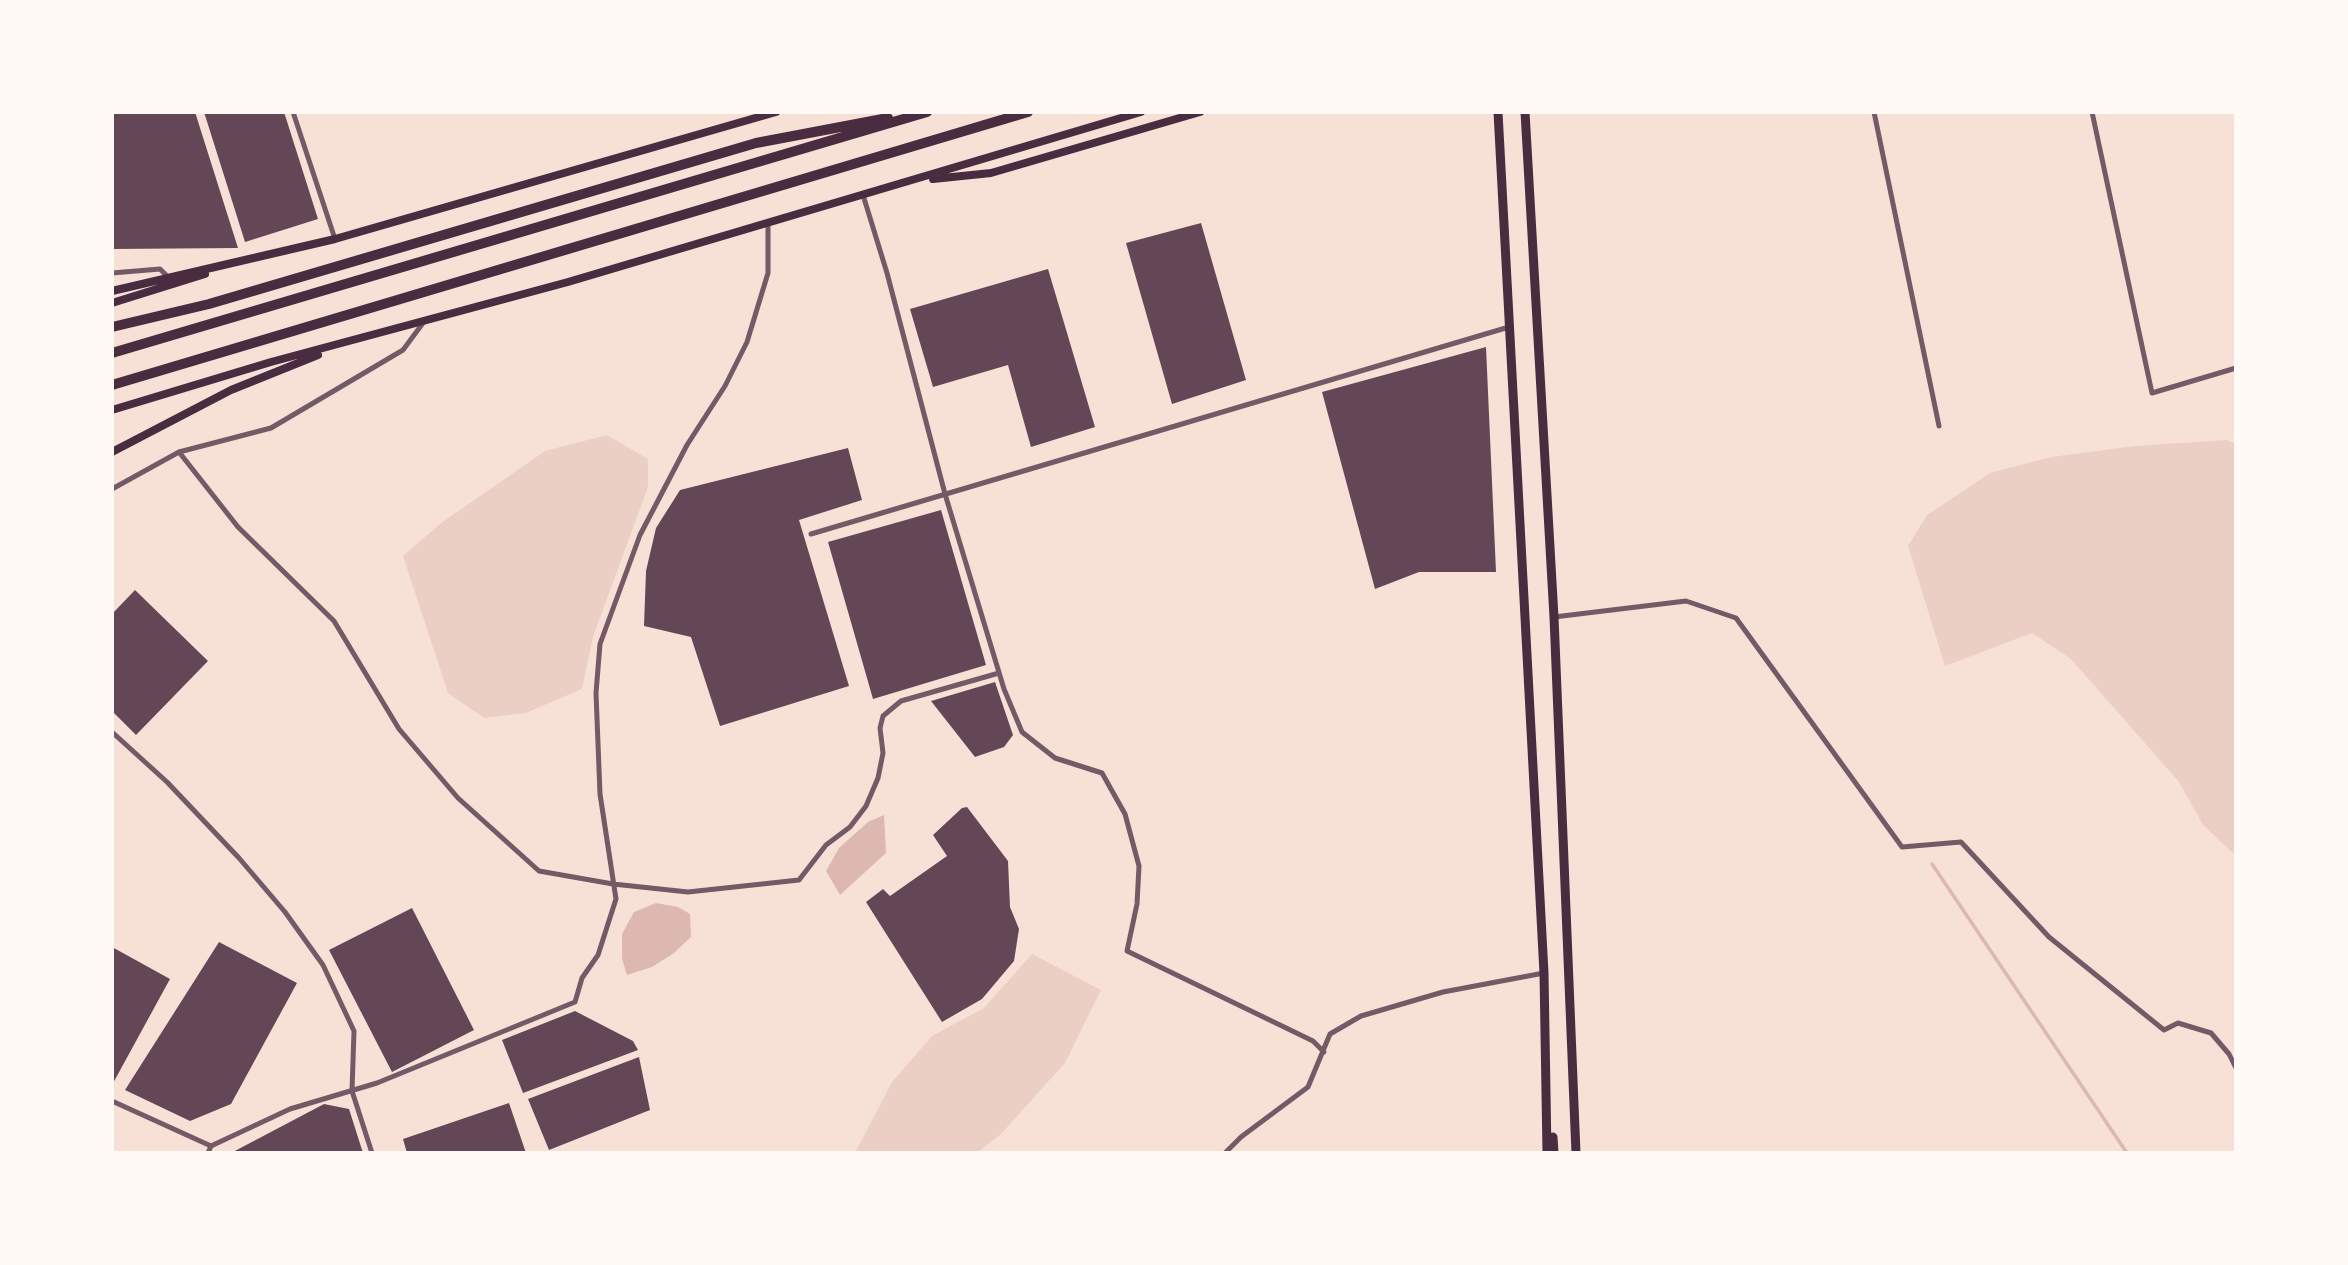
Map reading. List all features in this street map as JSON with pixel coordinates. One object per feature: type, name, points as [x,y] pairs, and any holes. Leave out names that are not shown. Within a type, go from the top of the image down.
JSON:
[{"type":"highway","points":[[112,327],[209,304],[756,143],[925,112]]},
{"type":"highway","points":[[112,353],[925,112]]},
{"type":"highway","points":[[112,385],[1028,112]]},
{"type":"main road","points":[[112,290],[335,239],[776,112]]},
{"type":"main road","points":[[112,410],[271,362],[423,323],[919,180],[1141,112]]},
{"type":"main road","points":[[919,180],[990,173],[1200,112]]},
{"type":"main road","points":[[1498,112],[1554,1153]]},
{"type":"main road","points":[[1526,115],[1554,617],[1576,1153]]},
{"type":"main road","points":[[112,303],[238,263]]},
{"type":"main road","points":[[112,452],[230,390],[354,341]]},
{"type":"main road","points":[[1546,1009],[1547,1153]]},
{"type":"street","points":[[293,112],[335,239]]},
{"type":"street","points":[[1874,112],[1939,426]]},
{"type":"street","points":[[2092,112],[2152,393],[2236,368]]},
{"type":"street","points":[[863,195],[887,272],[945,494],[999,673],[1022,732],[1055,758],[1102,773],[1125,814],[1139,866],[1137,904],[1127,951],[1312,1041],[1324,1052]]},
{"type":"street","points":[[208,1153],[211,1146],[290,1109],[352,1091],[575,1002],[582,978],[598,955],[616,899],[600,794],[596,693],[600,644],[640,536],[687,445],[725,386],[747,342],[768,273],[768,223]]},
{"type":"street","points":[[112,273],[160,269],[168,277]]},
{"type":"street","points":[[112,489],[179,452],[271,428],[403,350],[423,323]]},
{"type":"street","points":[[811,534],[1510,327]]},
{"type":"street","points":[[179,452],[238,527],[334,621],[399,729],[458,798],[539,871],[614,884],[688,892],[799,880],[826,845],[850,827],[866,806],[878,778],[883,753],[880,727],[883,716],[901,701],[999,673]]},
{"type":"street","points":[[1554,617],[1686,601],[1736,618],[1902,847],[1961,842],[2049,937],[2164,1030],[2178,1023],[2211,1033],[2229,1054],[2236,1068]]},
{"type":"street","points":[[112,732],[167,782],[239,858],[285,912],[323,965],[354,1031],[352,1091],[372,1153]]},
{"type":"street","points":[[1225,1153],[1241,1137],[1308,1087],[1330,1034],[1361,1016],[1443,992],[1544,973]]},
{"type":"street","points":[[112,1101],[211,1146]]},
{"type":"shaded area","points":[[607,435],[648,459],[648,487],[593,637],[582,689],[526,713],[484,718],[448,693],[403,556],[441,523],[545,451]]},
{"type":"shaded area","points":[[2227,440],[2236,444],[2236,856],[2203,825],[2179,782],[2071,659],[2032,633],[1945,666],[1908,546],[1927,515],[1990,473],[2051,457],[2135,446]]},
{"type":"shaded area","points":[[884,815],[886,853],[840,895],[826,871],[839,848],[868,822]]},
{"type":"shaded area","points":[[656,903],[678,907],[690,914],[691,937],[674,953],[652,967],[627,975],[622,959],[622,934],[634,912]]},
{"type":"shaded area","points":[[1032,954],[1101,990],[1065,1063],[1001,1134],[977,1153],[855,1153],[892,1082],[932,1036],[984,1008]]},
{"type":"building","points":[[112,112],[195,112],[238,248],[112,249]]},
{"type":"building","points":[[204,112],[284,112],[318,219],[245,242]]},
{"type":"building","points":[[1201,223],[1246,380],[1172,404],[1126,243]]},
{"type":"building","points":[[1048,269],[1095,427],[1031,447],[1008,365],[933,387],[910,309]]},
{"type":"building","points":[[1486,347],[1496,572],[1419,572],[1375,589],[1322,392]]},
{"type":"building","points":[[848,448],[862,500],[799,520],[849,686],[720,726],[691,637],[644,626],[646,571],[656,528],[680,490]]},
{"type":"building","points":[[941,510],[986,665],[873,699],[828,542]]},
{"type":"building","points":[[135,590],[208,661],[136,735],[112,711],[112,614]]},
{"type":"building","points":[[995,682],[1013,735],[1004,747],[975,757],[931,701]]},
{"type":"building","points":[[967,807],[1008,861],[1010,907],[1019,929],[1014,961],[982,999],[942,1022],[866,902],[883,889],[890,896],[947,856],[933,835],[962,808]]},
{"type":"building","points":[[412,908],[474,1030],[392,1072],[329,950]]},
{"type":"building","points":[[219,942],[297,983],[231,1104],[190,1121],[125,1090]]},
{"type":"building","points":[[112,947],[170,979],[112,1085]]},
{"type":"building","points":[[575,1011],[633,1041],[638,1050],[523,1093],[502,1040]]},
{"type":"building","points":[[639,1057],[650,1110],[549,1150],[528,1099]]},
{"type":"building","points":[[509,1103],[526,1153],[407,1153],[403,1139]]},
{"type":"building","points":[[324,1104],[349,1109],[363,1153],[231,1153]]},
{"type":"waterway","points":[[1932,864],[2127,1153]]}]
